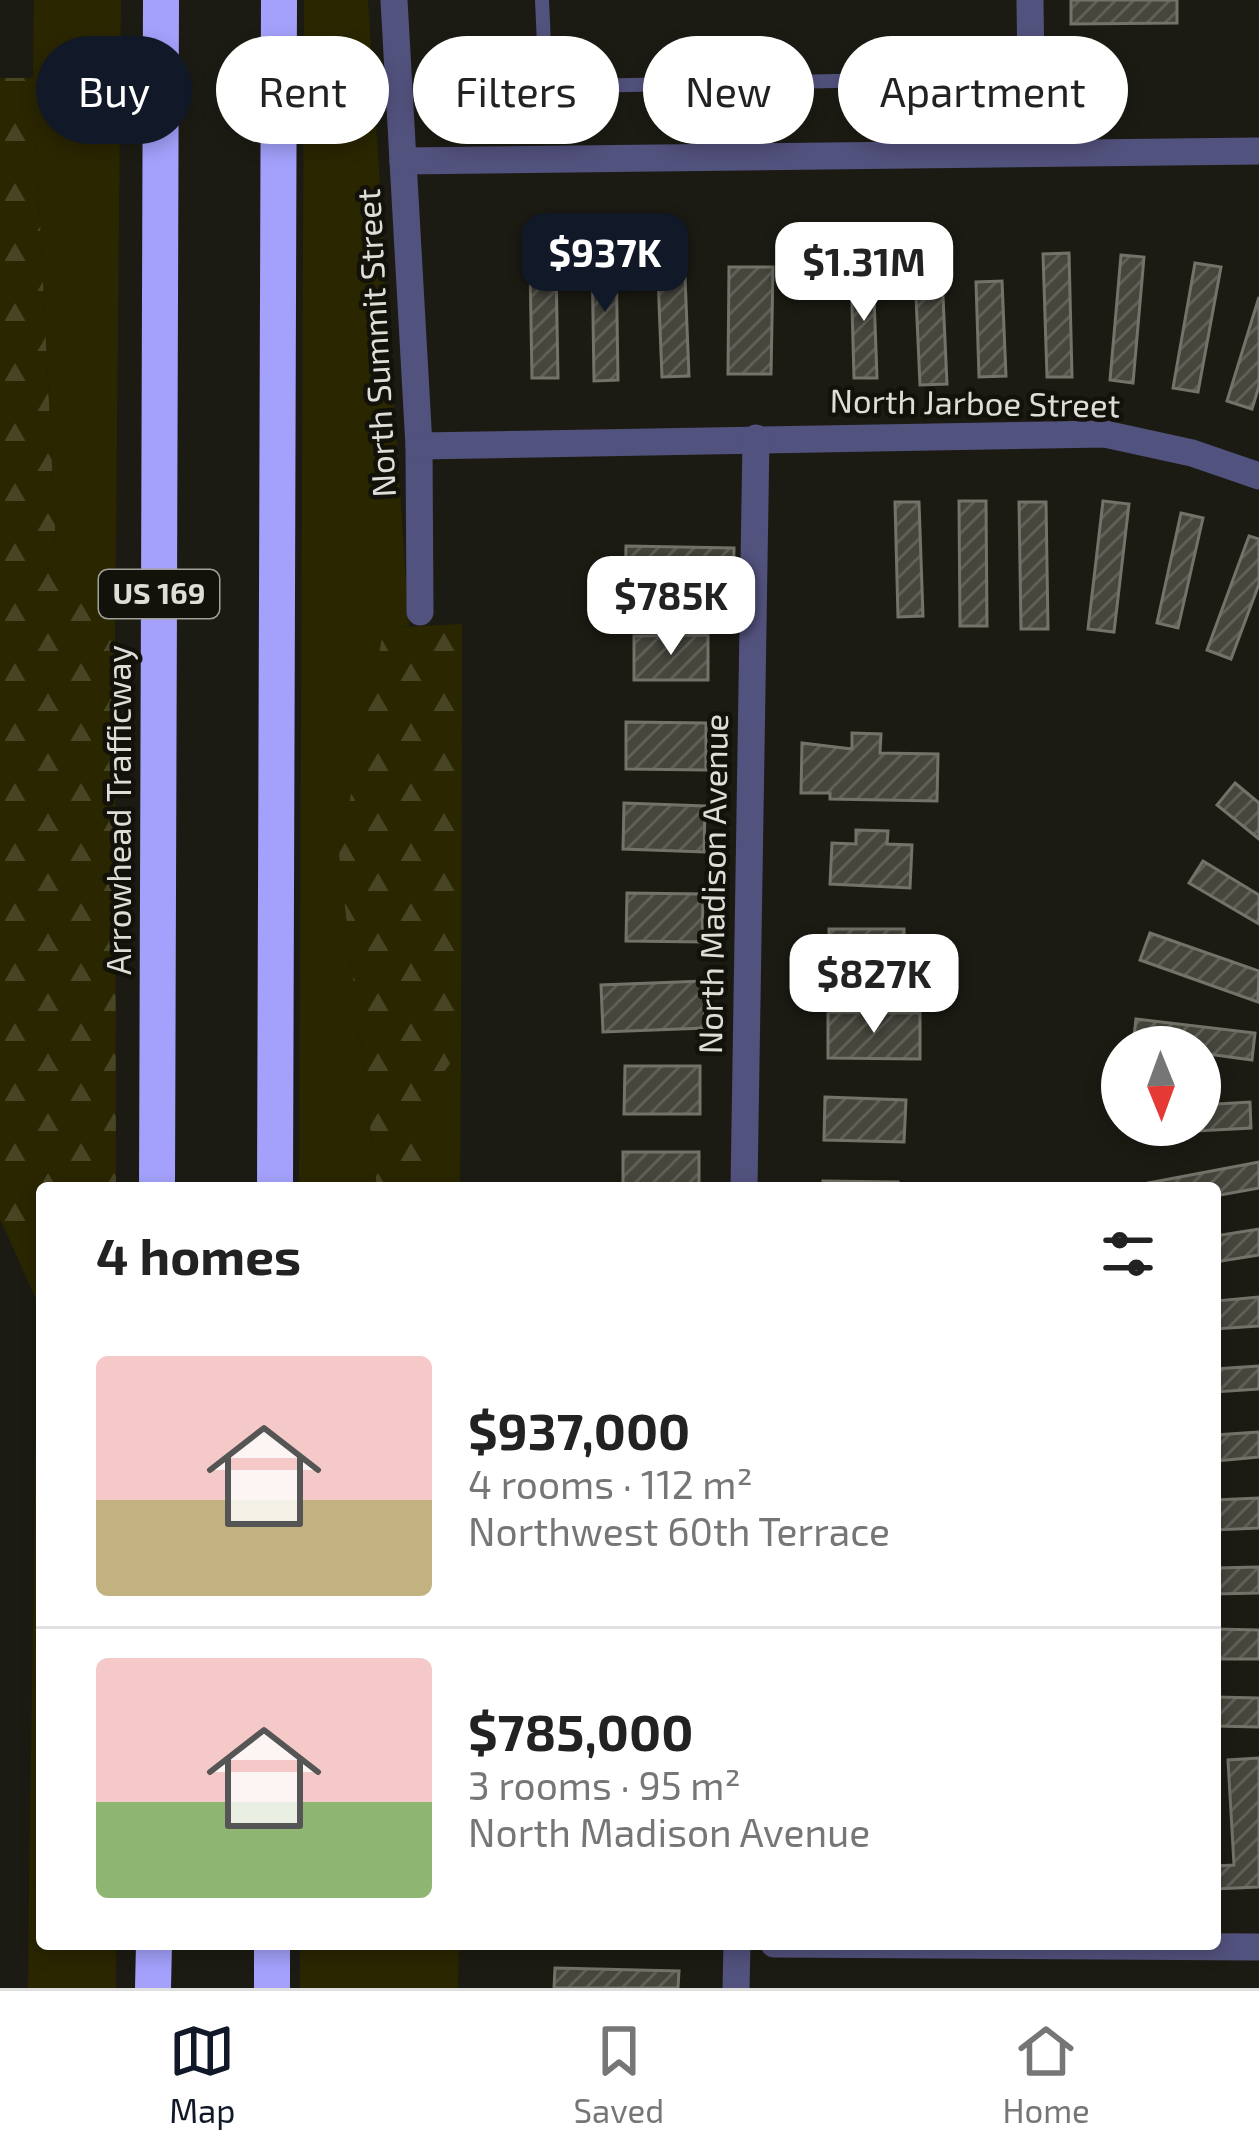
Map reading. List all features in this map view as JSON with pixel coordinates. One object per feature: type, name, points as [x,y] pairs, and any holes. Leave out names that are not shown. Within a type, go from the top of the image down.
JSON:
[{"type":"highway","name":"Arrowhead Trafficway","points":[[157,1182],[161,0]]},
{"type":"highway","points":[[275,1182],[279,0]]},
{"type":"highway","points":[[153,1988],[154,1950]]},
{"type":"highway","points":[[272,1950],[272,1988]]},
{"type":"street","name":"North Summit Street","points":[[394,0],[419,446],[420,611]]},
{"type":"street","points":[[1030,0],[1030,36]]},
{"type":"street","points":[[1032,144],[1032,153]]},
{"type":"street","points":[[403,161],[1259,151]]},
{"type":"street","name":"North Jarboe Street","points":[[419,446],[1105,434],[1192,453],[1259,476]]},
{"type":"street","name":"North Madison Avenue","points":[[744,1182],[756,438]]},
{"type":"street","points":[[1221,1947],[1259,1947]]},
{"type":"street","points":[[736,1988],[737,1950]]},
{"type":"lane","points":[[542,0],[545,67],[551,76],[582,86],[838,81]]},
{"type":"green space","points":[[34,0],[121,0],[121,36],[36,36],[36,139]]},
{"type":"green space","points":[[304,0],[368,0],[370,36],[304,36]]},
{"type":"green space","points":[[0,78],[33,78],[56,546],[115,648],[116,1182],[36,1182],[36,1299],[0,1219]]},
{"type":"green space","points":[[36,144],[120,144],[115,648],[56,546]]},
{"type":"green space","points":[[303,144],[377,144],[409,626],[384,629],[339,854],[376,1182],[299,1182]]},
{"type":"green space","points":[[462,624],[461,1049],[427,1095],[420,1182],[376,1182],[339,854],[384,628]]},
{"type":"green space","points":[[461,1049],[460,1182],[420,1182],[427,1094]]},
{"type":"green space","points":[[36,1433],[36,1883],[29,1886]]},
{"type":"green space","points":[[36,1883],[36,1950],[116,1950],[116,1988],[28,1988],[29,1886]]},
{"type":"green space","points":[[300,1950],[459,1950],[458,1988],[300,1988]]},
{"type":"building","points":[[1071,0],[1177,0],[1177,23],[1071,24]]},
{"type":"building","points":[[592,250],[616,250],[618,380],[594,381]]},
{"type":"building","points":[[684,252],[689,376],[662,377],[657,253]]},
{"type":"building","points":[[941,252],[947,384],[920,385],[914,253]]},
{"type":"building","points":[[1069,253],[1072,377],[1047,377],[1043,254]]},
{"type":"building","points":[[1121,255],[1144,257],[1133,383],[1110,380]]},
{"type":"building","points":[[1195,263],[1221,267],[1198,392],[1173,388]]},
{"type":"building","points":[[556,265],[558,378],[532,378],[530,266]]},
{"type":"building","points":[[729,267],[773,267],[771,374],[728,374]]},
{"type":"building","points":[[851,269],[873,269],[877,378],[854,378]]},
{"type":"building","points":[[1002,281],[1006,376],[979,377],[976,282]]},
{"type":"building","points":[[1259,297],[1259,386],[1252,409],[1227,401]]},
{"type":"building","points":[[959,501],[986,501],[987,626],[960,626]]},
{"type":"building","points":[[1103,501],[1129,504],[1114,632],[1088,629]]},
{"type":"building","points":[[895,502],[919,502],[923,616],[898,617]]},
{"type":"building","points":[[1019,502],[1046,502],[1048,629],[1021,629]]},
{"type":"building","points":[[1181,513],[1203,518],[1178,628],[1157,623]]},
{"type":"building","points":[[1249,536],[1259,539],[1259,584],[1231,659],[1207,650]]},
{"type":"building","points":[[626,546],[734,548],[733,594],[625,592]]},
{"type":"building","points":[[708,635],[708,680],[634,680],[634,636]]},
{"type":"building","points":[[626,722],[706,723],[706,770],[626,769]]},
{"type":"building","points":[[852,733],[881,734],[880,753],[938,754],[937,801],[830,799],[830,793],[801,793],[802,743],[852,749]]},
{"type":"building","points":[[1235,783],[1259,803],[1259,839],[1217,805]]},
{"type":"building","points":[[624,803],[705,806],[704,852],[623,849]]},
{"type":"building","points":[[856,830],[888,831],[887,844],[912,845],[910,888],[830,884],[832,843],[856,844]]},
{"type":"building","points":[[1203,861],[1259,895],[1259,924],[1189,883]]},
{"type":"building","points":[[627,893],[703,894],[702,942],[626,941]]},
{"type":"building","points":[[829,929],[904,929],[904,975],[829,975]]},
{"type":"building","points":[[1150,933],[1259,971],[1258,1002],[1140,960]]},
{"type":"building","points":[[703,981],[705,1028],[603,1032],[601,985]]},
{"type":"building","points":[[828,1012],[920,1013],[920,1059],[828,1058]]},
{"type":"building","points":[[1136,1019],[1196,1026],[1135,1026]]},
{"type":"building","points":[[1221,1029],[1255,1033],[1252,1060],[1221,1056]]},
{"type":"building","points":[[625,1066],[700,1066],[700,1114],[624,1114]]},
{"type":"building","points":[[825,1097],[906,1100],[904,1142],[824,1140]]},
{"type":"building","points":[[1250,1102],[1251,1128],[1221,1130],[1221,1104]]},
{"type":"building","points":[[623,1152],[699,1152],[699,1182],[623,1182]]},
{"type":"building","points":[[1259,1162],[1259,1188],[1221,1195],[1221,1182],[1154,1182]]},
{"type":"building","points":[[1259,1229],[1259,1255],[1221,1261],[1221,1235]]},
{"type":"building","points":[[1259,1297],[1259,1326],[1221,1329],[1221,1300]]},
{"type":"building","points":[[1259,1366],[1259,1389],[1221,1392],[1221,1369]]},
{"type":"building","points":[[1259,1432],[1259,1457],[1221,1460],[1221,1435]]},
{"type":"building","points":[[1259,1498],[1259,1528],[1221,1530],[1221,1500]]},
{"type":"building","points":[[1259,1567],[1259,1593],[1221,1594],[1221,1568]]},
{"type":"building","points":[[1221,1629],[1259,1630],[1259,1659],[1221,1659]]},
{"type":"building","points":[[1221,1697],[1259,1698],[1259,1727],[1221,1726]]},
{"type":"building","points":[[1259,1758],[1259,1887],[1221,1889],[1221,1866],[1234,1865],[1228,1760]]},
{"type":"building","points":[[555,1968],[679,1971],[678,1988],[554,1988]]}]
